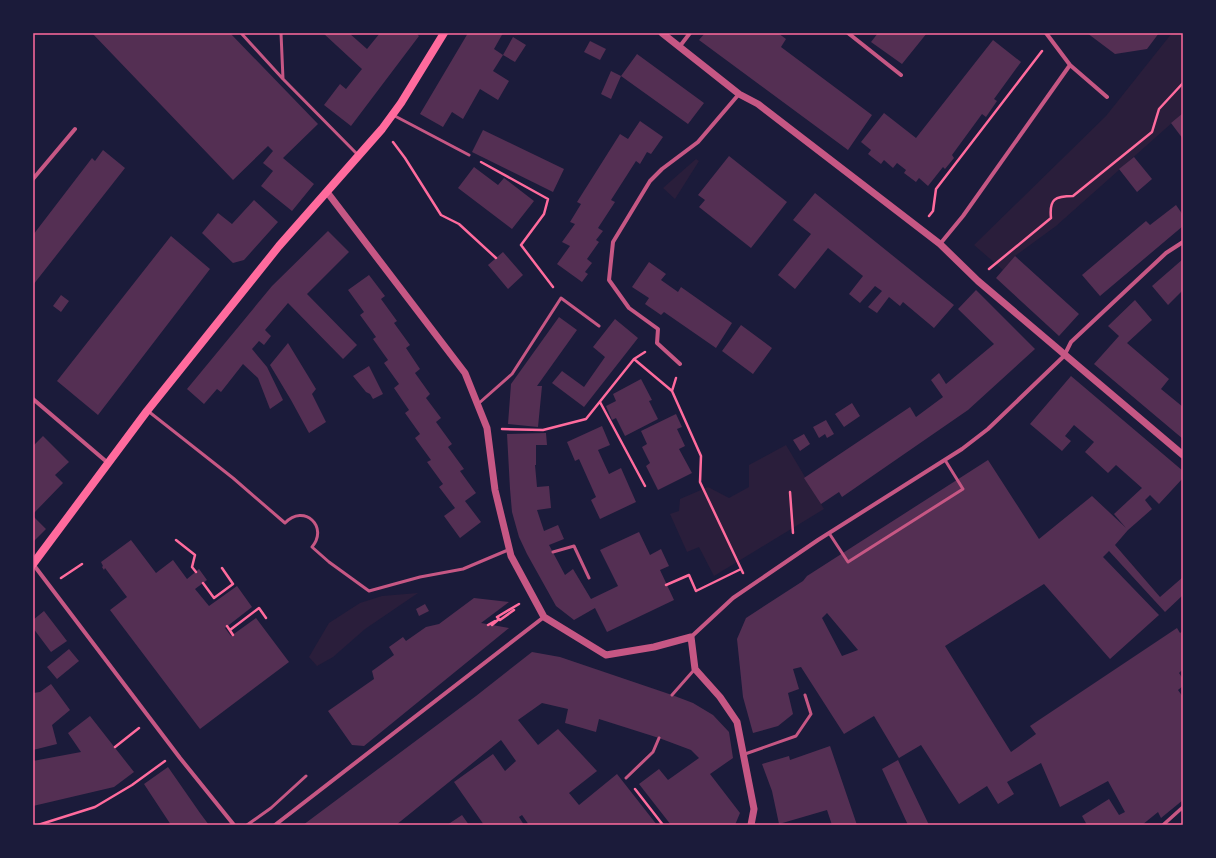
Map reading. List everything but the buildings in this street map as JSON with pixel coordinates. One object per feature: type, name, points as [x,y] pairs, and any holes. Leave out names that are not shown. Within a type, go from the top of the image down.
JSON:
[{"type":"main road","points":[[33,564],[148,411],[280,246],[382,130],[444,33]]},
{"type":"street","points":[[662,33],[739,94],[758,104],[940,244],[978,281],[1064,356],[1183,455]]},
{"type":"street","points":[[680,46],[690,33]]},
{"type":"street","points":[[848,33],[901,75]]},
{"type":"street","points":[[1046,33],[1070,65],[1107,97]]},
{"type":"street","points":[[940,244],[963,216],[1070,65]]},
{"type":"street","points":[[680,364],[657,343],[658,329],[629,308],[609,280],[613,242],[650,181],[662,169],[698,142],[739,94]]},
{"type":"street","points":[[33,179],[75,129]]},
{"type":"street","points":[[327,192],[465,374],[487,428],[494,490],[511,556],[544,617],[606,655],[654,647],[691,637],[732,598],[829,533],[945,460],[988,429],[1064,356],[1071,342],[1166,253],[1183,242]]},
{"type":"street","points":[[33,399],[109,463]]},
{"type":"street","points":[[33,564],[176,752],[234,825]]},
{"type":"street","points":[[275,825],[544,617]]},
{"type":"street","points":[[691,637],[695,669],[720,697],[737,722],[745,754],[754,809],[751,825]]},
{"type":"street","points":[[1163,825],[1183,808]]},
{"type":"lane","points":[[241,33],[283,79],[359,156]]},
{"type":"lane","points":[[280,33],[283,79]]},
{"type":"lane","points":[[392,115],[469,155]]},
{"type":"lane","points":[[478,404],[512,374],[562,298],[599,326]]},
{"type":"lane","points":[[148,411],[233,478],[285,523],[289,518],[301,515],[312,520],[318,530],[316,542],[312,547],[368,591],[420,577],[462,570],[510,549]]},
{"type":"lane","points":[[829,533],[848,562],[963,489],[945,460]]},
{"type":"lane","points":[[553,552],[574,546],[590,578]]},
{"type":"lane","points":[[672,695],[695,669]]},
{"type":"lane","points":[[745,754],[796,736],[812,714],[805,695]]},
{"type":"lane","points":[[626,778],[653,752],[659,738]]},
{"type":"lane","points":[[246,825],[271,808],[306,776]]},
{"type":"path","points":[[920,228],[932,211],[936,189],[1051,40]]},
{"type":"path","points":[[978,281],[996,263],[1051,218],[1050,206],[1054,200],[1060,196],[1073,196],[1152,132],[1159,109],[1183,83]]},
{"type":"path","points":[[382,130],[405,158],[442,215],[459,224],[496,258]]},
{"type":"path","points":[[469,155],[548,199],[544,214],[521,244],[562,298]]},
{"type":"path","points":[[487,428],[543,430],[586,419],[634,359],[657,343]]},
{"type":"path","points":[[634,359],[672,391],[701,456],[700,482],[750,586]]},
{"type":"path","points":[[672,391],[680,364]]},
{"type":"path","points":[[600,402],[645,486]]},
{"type":"path","points":[[790,492],[793,533]]},
{"type":"path","points":[[176,540],[195,555],[192,567],[196,572]]},
{"type":"path","points":[[50,587],[82,564]]},
{"type":"path","points":[[203,583],[214,598],[233,584],[222,568]]},
{"type":"path","points":[[666,585],[689,575],[696,592],[741,569]]},
{"type":"path","points":[[492,626],[497,620],[497,617],[522,602]]},
{"type":"path","points":[[230,630],[259,608],[266,618]]},
{"type":"path","points":[[488,625],[500,620],[514,610]]},
{"type":"path","points":[[227,626],[234,634]]},
{"type":"path","points":[[115,747],[143,725]]},
{"type":"path","points":[[38,825],[95,807],[132,785],[176,752]]},
{"type":"path","points":[[626,778],[663,825]]},
{"type":"shaded area","points":[[1172,33],[1183,33],[1183,113],[1056,226],[1015,256],[1003,270],[974,245],[1106,116]]},
{"type":"shaded area","points":[[696,159],[699,161],[675,199],[663,188]]},
{"type":"shaded area","points":[[786,445],[824,509],[714,576],[699,547],[687,552],[670,514],[679,511],[680,499],[708,487],[729,498],[749,487],[749,465]]},
{"type":"shaded area","points":[[418,593],[365,629],[333,657],[317,666],[309,657],[329,623],[360,603],[382,596]]}]
